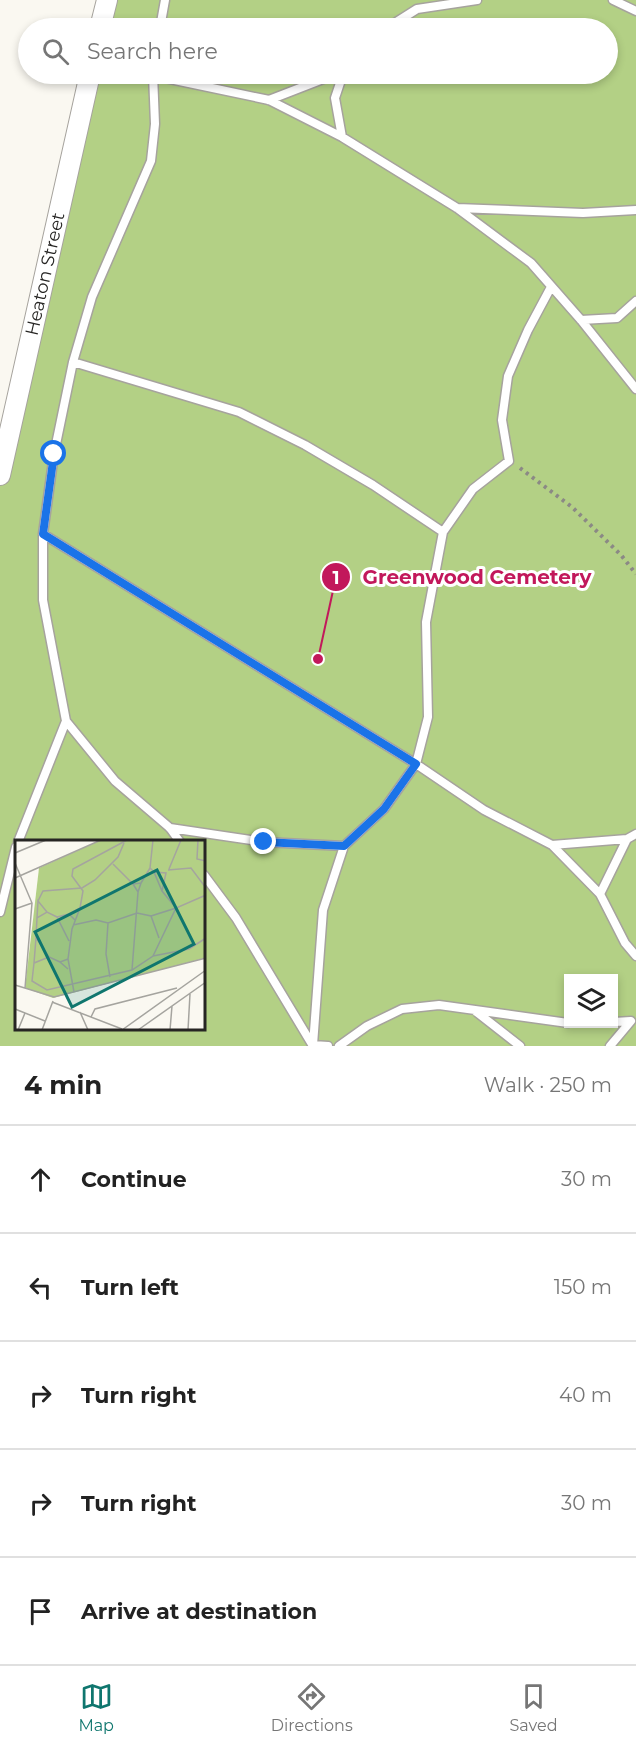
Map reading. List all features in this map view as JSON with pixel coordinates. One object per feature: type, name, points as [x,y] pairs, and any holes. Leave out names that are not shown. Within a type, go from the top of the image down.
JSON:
[{"type":"street","points":[[102,18],[107,0]]},
{"type":"street","name":"Heaton Street","points":[[0,475],[88,84]]},
{"type":"lane","points":[[162,18],[165,0]]},
{"type":"lane","points":[[400,18],[419,4],[477,0]]},
{"type":"lane","points":[[612,0],[636,11]]},
{"type":"lane","points":[[151,84],[155,124],[151,161],[92,297],[73,362],[54,454],[43,534],[43,600],[66,721],[115,781],[170,828],[179,840]]},
{"type":"lane","points":[[196,84],[269,100],[342,137],[457,208],[531,263],[581,320],[636,389]]},
{"type":"lane","points":[[269,100],[310,84]]},
{"type":"lane","points":[[340,84],[335,98],[342,137]]},
{"type":"lane","points":[[457,208],[583,213],[636,210]]},
{"type":"lane","points":[[313,1045],[323,910],[344,846],[384,809],[416,764],[428,717],[426,622],[443,532],[473,489],[509,461],[502,420],[508,376],[551,286]]},
{"type":"lane","points":[[581,320],[617,318],[636,301]]},
{"type":"lane","points":[[73,362],[239,412],[305,445],[443,532]]},
{"type":"lane","points":[[43,534],[416,764],[484,810],[552,845],[600,894],[625,943],[636,956]]},
{"type":"lane","points":[[19,840],[66,721]]},
{"type":"lane","points":[[170,828],[264,842],[344,846]]},
{"type":"lane","points":[[552,845],[627,839],[636,834]]},
{"type":"lane","points":[[600,894],[627,839]]},
{"type":"lane","points":[[0,912],[15,851]]},
{"type":"lane","points":[[206,878],[236,918],[313,1045]]},
{"type":"lane","points":[[339,1046],[367,1026],[402,1009],[439,1005],[564,1022]]},
{"type":"lane","points":[[474,1009],[520,1046]]},
{"type":"lane","points":[[618,1022],[633,1020]]},
{"type":"lane","points":[[610,1046],[633,1020]]},
{"type":"lane","points":[[313,1045],[328,1046]]},
{"type":"path","points":[[509,461],[572,507],[621,555],[636,574]]},
{"type":"green space","points":[[107,0],[636,0],[636,1046],[0,1046],[0,475],[88,84],[618,84],[618,18],[102,18]]},
{"type":"place","name":"Greenwood Cemetery","points":[[318,659]]},
{"type":"route","points":[[54,454],[43,534],[416,764],[384,809],[344,846],[264,842]]}]
